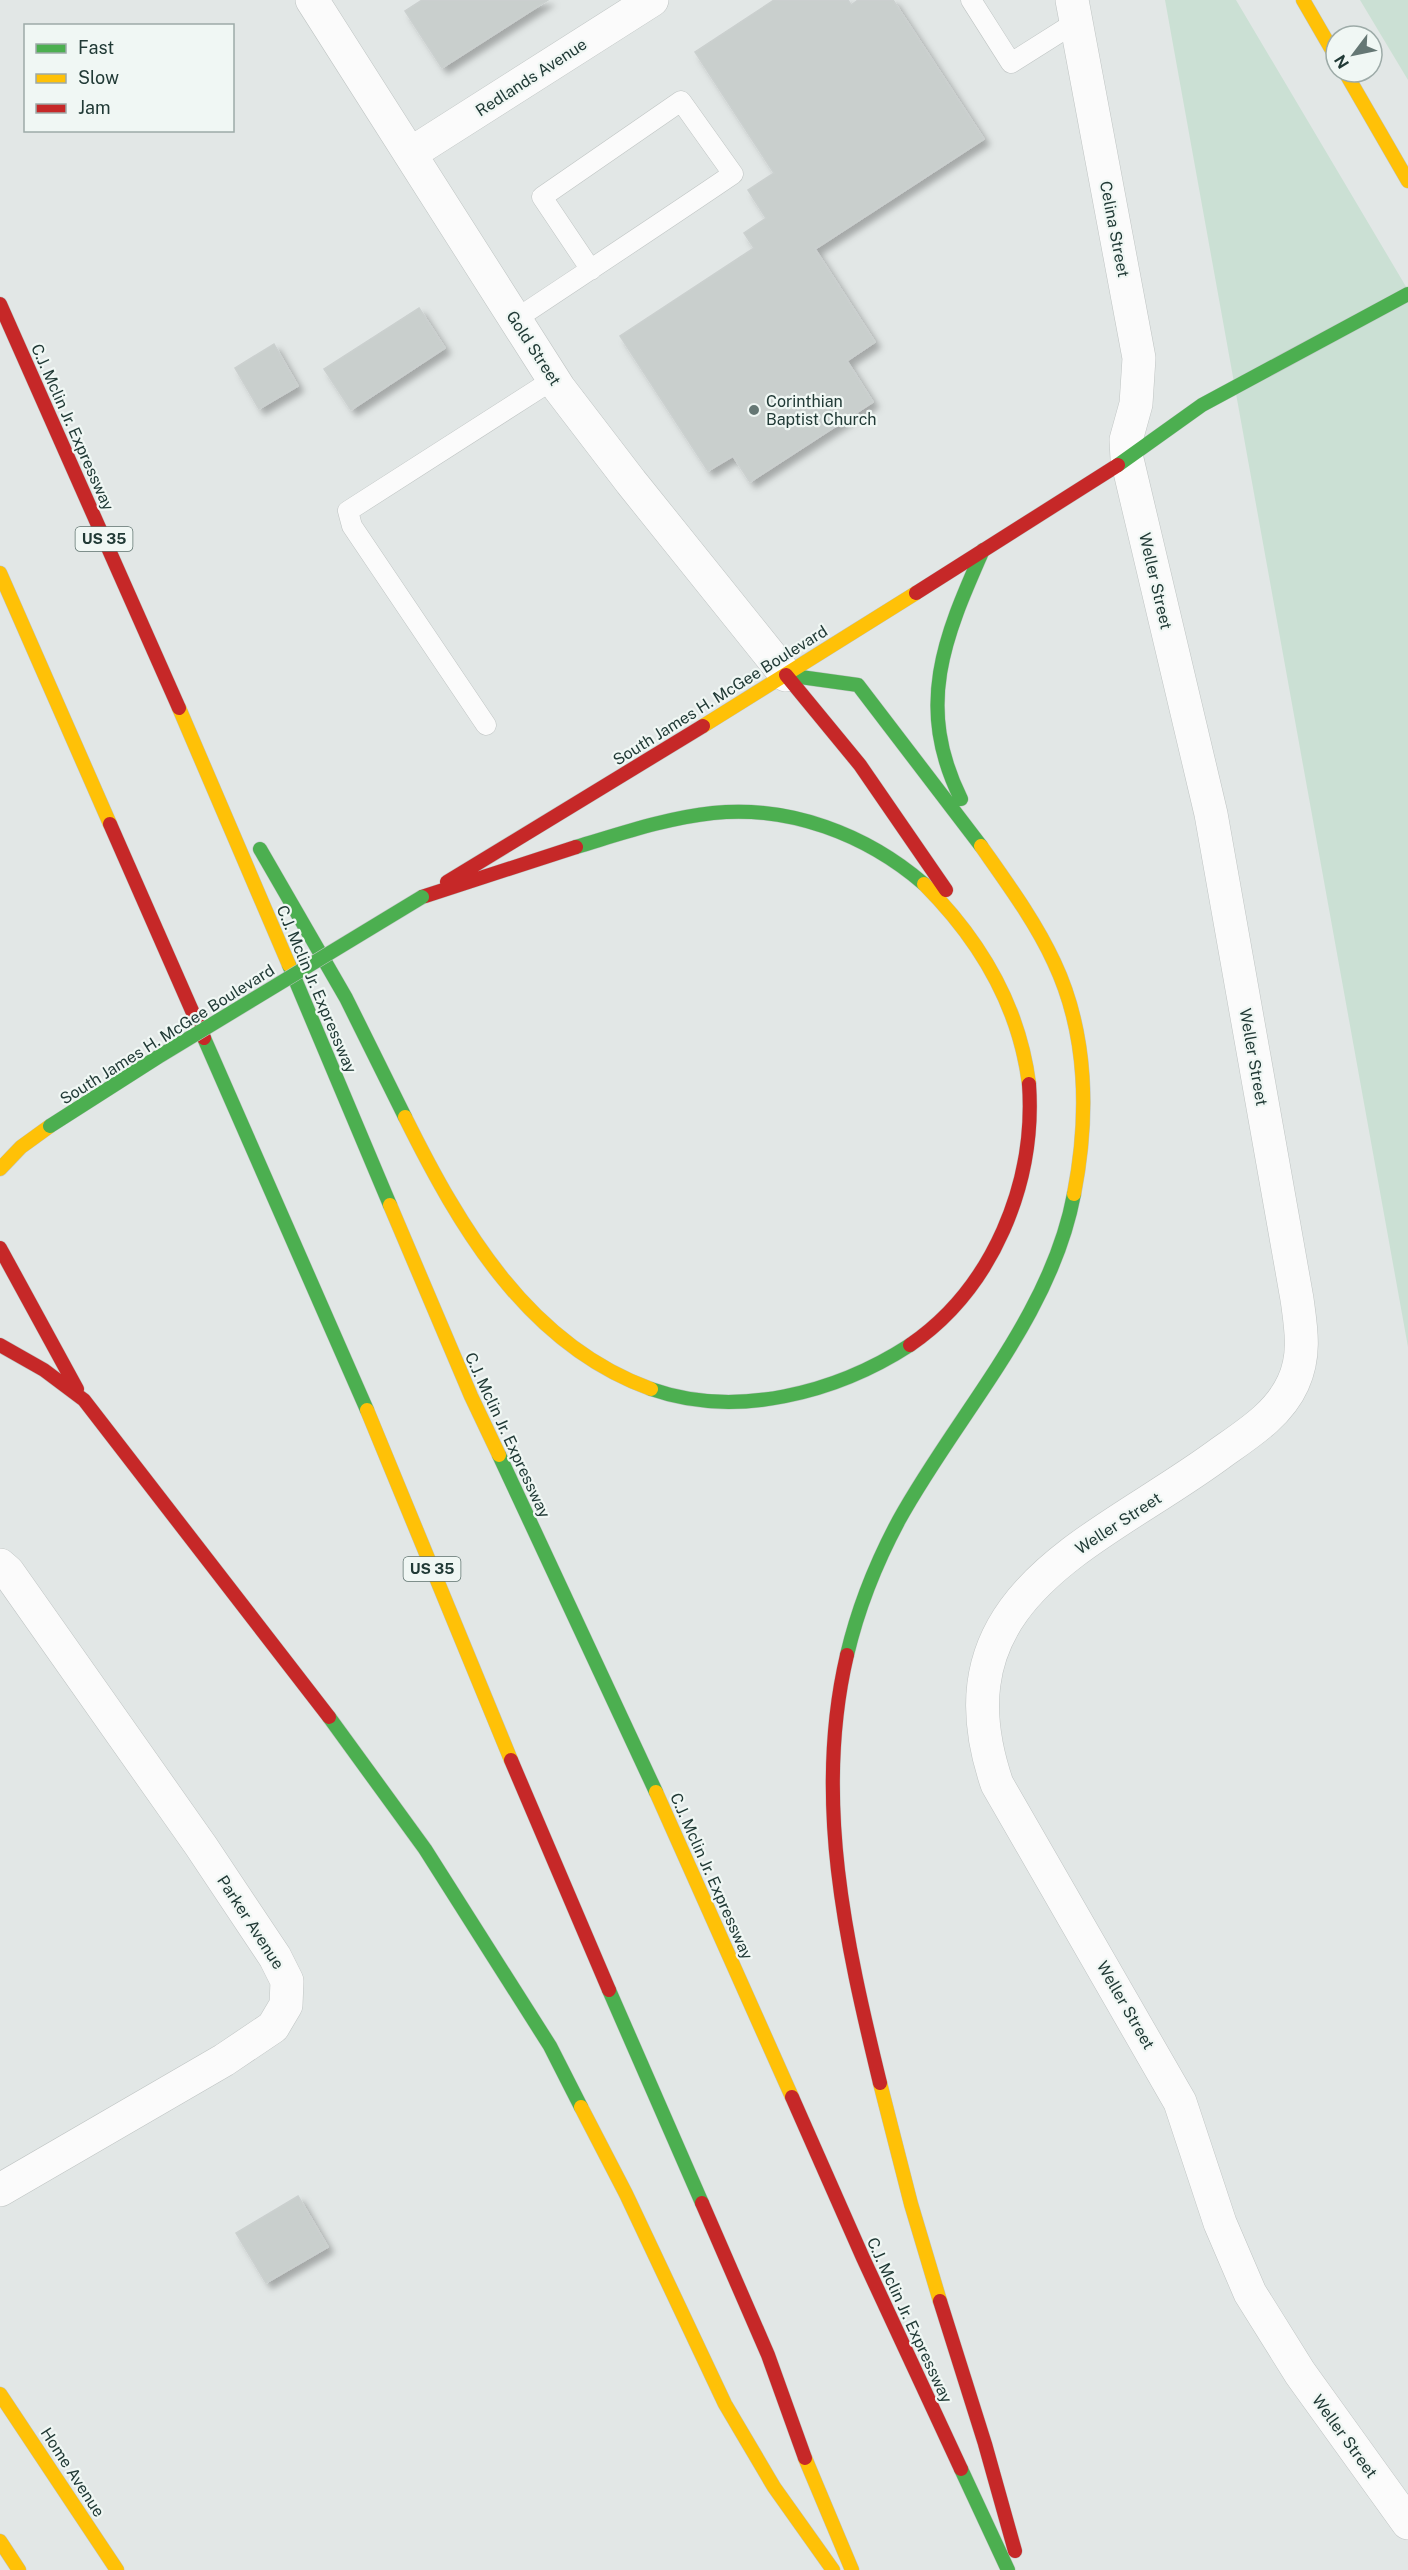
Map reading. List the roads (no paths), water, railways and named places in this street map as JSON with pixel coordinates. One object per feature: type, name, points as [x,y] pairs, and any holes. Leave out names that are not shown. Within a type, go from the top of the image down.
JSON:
[{"type":"main road","points":[[1303,0],[1324,36]]},
{"type":"main road","points":[[1352,84],[1408,181]]},
{"type":"main road","name":"South James H. McGee Boulevard","points":[[0,1169],[21,1147],[50,1126],[158,1057],[786,675],[1126,459],[1202,405],[1408,294]]},
{"type":"main road","name":"C.J. Mclin Jr. Expressway","points":[[0,304],[208,775],[471,1396],[667,1815],[863,2258],[1008,2570]]},
{"type":"main road","points":[[982,550],[946,642],[938,691],[938,737],[947,769],[983,847]]},
{"type":"main road","name":"US 35","points":[[0,573],[378,1436],[547,1847],[768,2355],[807,2464],[852,2570]]},
{"type":"main road","points":[[208,775],[250,832],[345,997],[444,1192],[494,1269],[524,1305],[576,1350],[617,1375],[654,1390],[707,1401],[775,1399],[817,1391],[858,1376],[897,1355],[933,1328],[963,1297],[989,1262],[1011,1209],[1024,1163],[1030,1114],[1028,1074],[1019,1032],[999,983],[944,886],[860,765],[786,675]]},
{"type":"main road","points":[[786,675],[858,685],[983,847],[1038,931],[1060,975],[1078,1036],[1086,1101],[1083,1149],[1075,1196],[1049,1272],[1011,1343],[899,1520],[871,1578],[850,1639],[840,1692],[832,1764],[834,1842],[846,1930],[882,2098],[930,2267],[1000,2491],[1020,2570]]},
{"type":"main road","points":[[422,897],[594,842],[688,816],[745,812],[802,819],[843,832],[874,848],[928,887],[968,931]]},
{"type":"main road","name":"South James H. McGee Boulevard","points":[[11,1139],[30,1136],[50,1126]]},
{"type":"main road","points":[[0,1248],[84,1400],[336,1727],[437,1869],[550,2046],[626,2194],[725,2404],[774,2487],[833,2570]]},
{"type":"main road","points":[[0,1345],[44,1370],[84,1400]]},
{"type":"main road","name":"Home Avenue","points":[[0,2394],[117,2570]]},
{"type":"main road","points":[[0,2541],[19,2570]]},
{"type":"street","name":"Gold Street","points":[[312,0],[554,379],[631,482],[786,675]]},
{"type":"street","name":"Redlands Avenue","points":[[410,154],[652,0]]},
{"type":"street","name":"Celina Street","points":[[1074,11],[1139,358],[1136,404],[1126,440],[1126,459]]},
{"type":"street","name":"Weller Street","points":[[1126,459],[1211,814],[1297,1299],[1303,1347],[1293,1384],[1281,1403],[1262,1423],[1198,1470],[1059,1562],[1016,1605],[999,1631],[986,1665],[982,1703],[991,1764],[997,1784],[1180,2102],[1220,2223],[1250,2293],[1300,2373],[1408,2523]]},
{"type":"street","name":"Parker Avenue","points":[[0,1565],[8,1572],[201,1846],[275,1957],[287,1981],[286,2006],[273,2027],[224,2060],[0,2190]]},
{"type":"lane","points":[[971,0],[1011,63],[1074,11]]},
{"type":"lane","points":[[516,320],[591,270],[733,174],[681,101],[542,197],[591,270]]},
{"type":"lane","points":[[486,725],[352,526],[348,510],[554,379]]},
{"type":"place","name":"Corinthian Baptist Church","points":[[754,410]]}]
